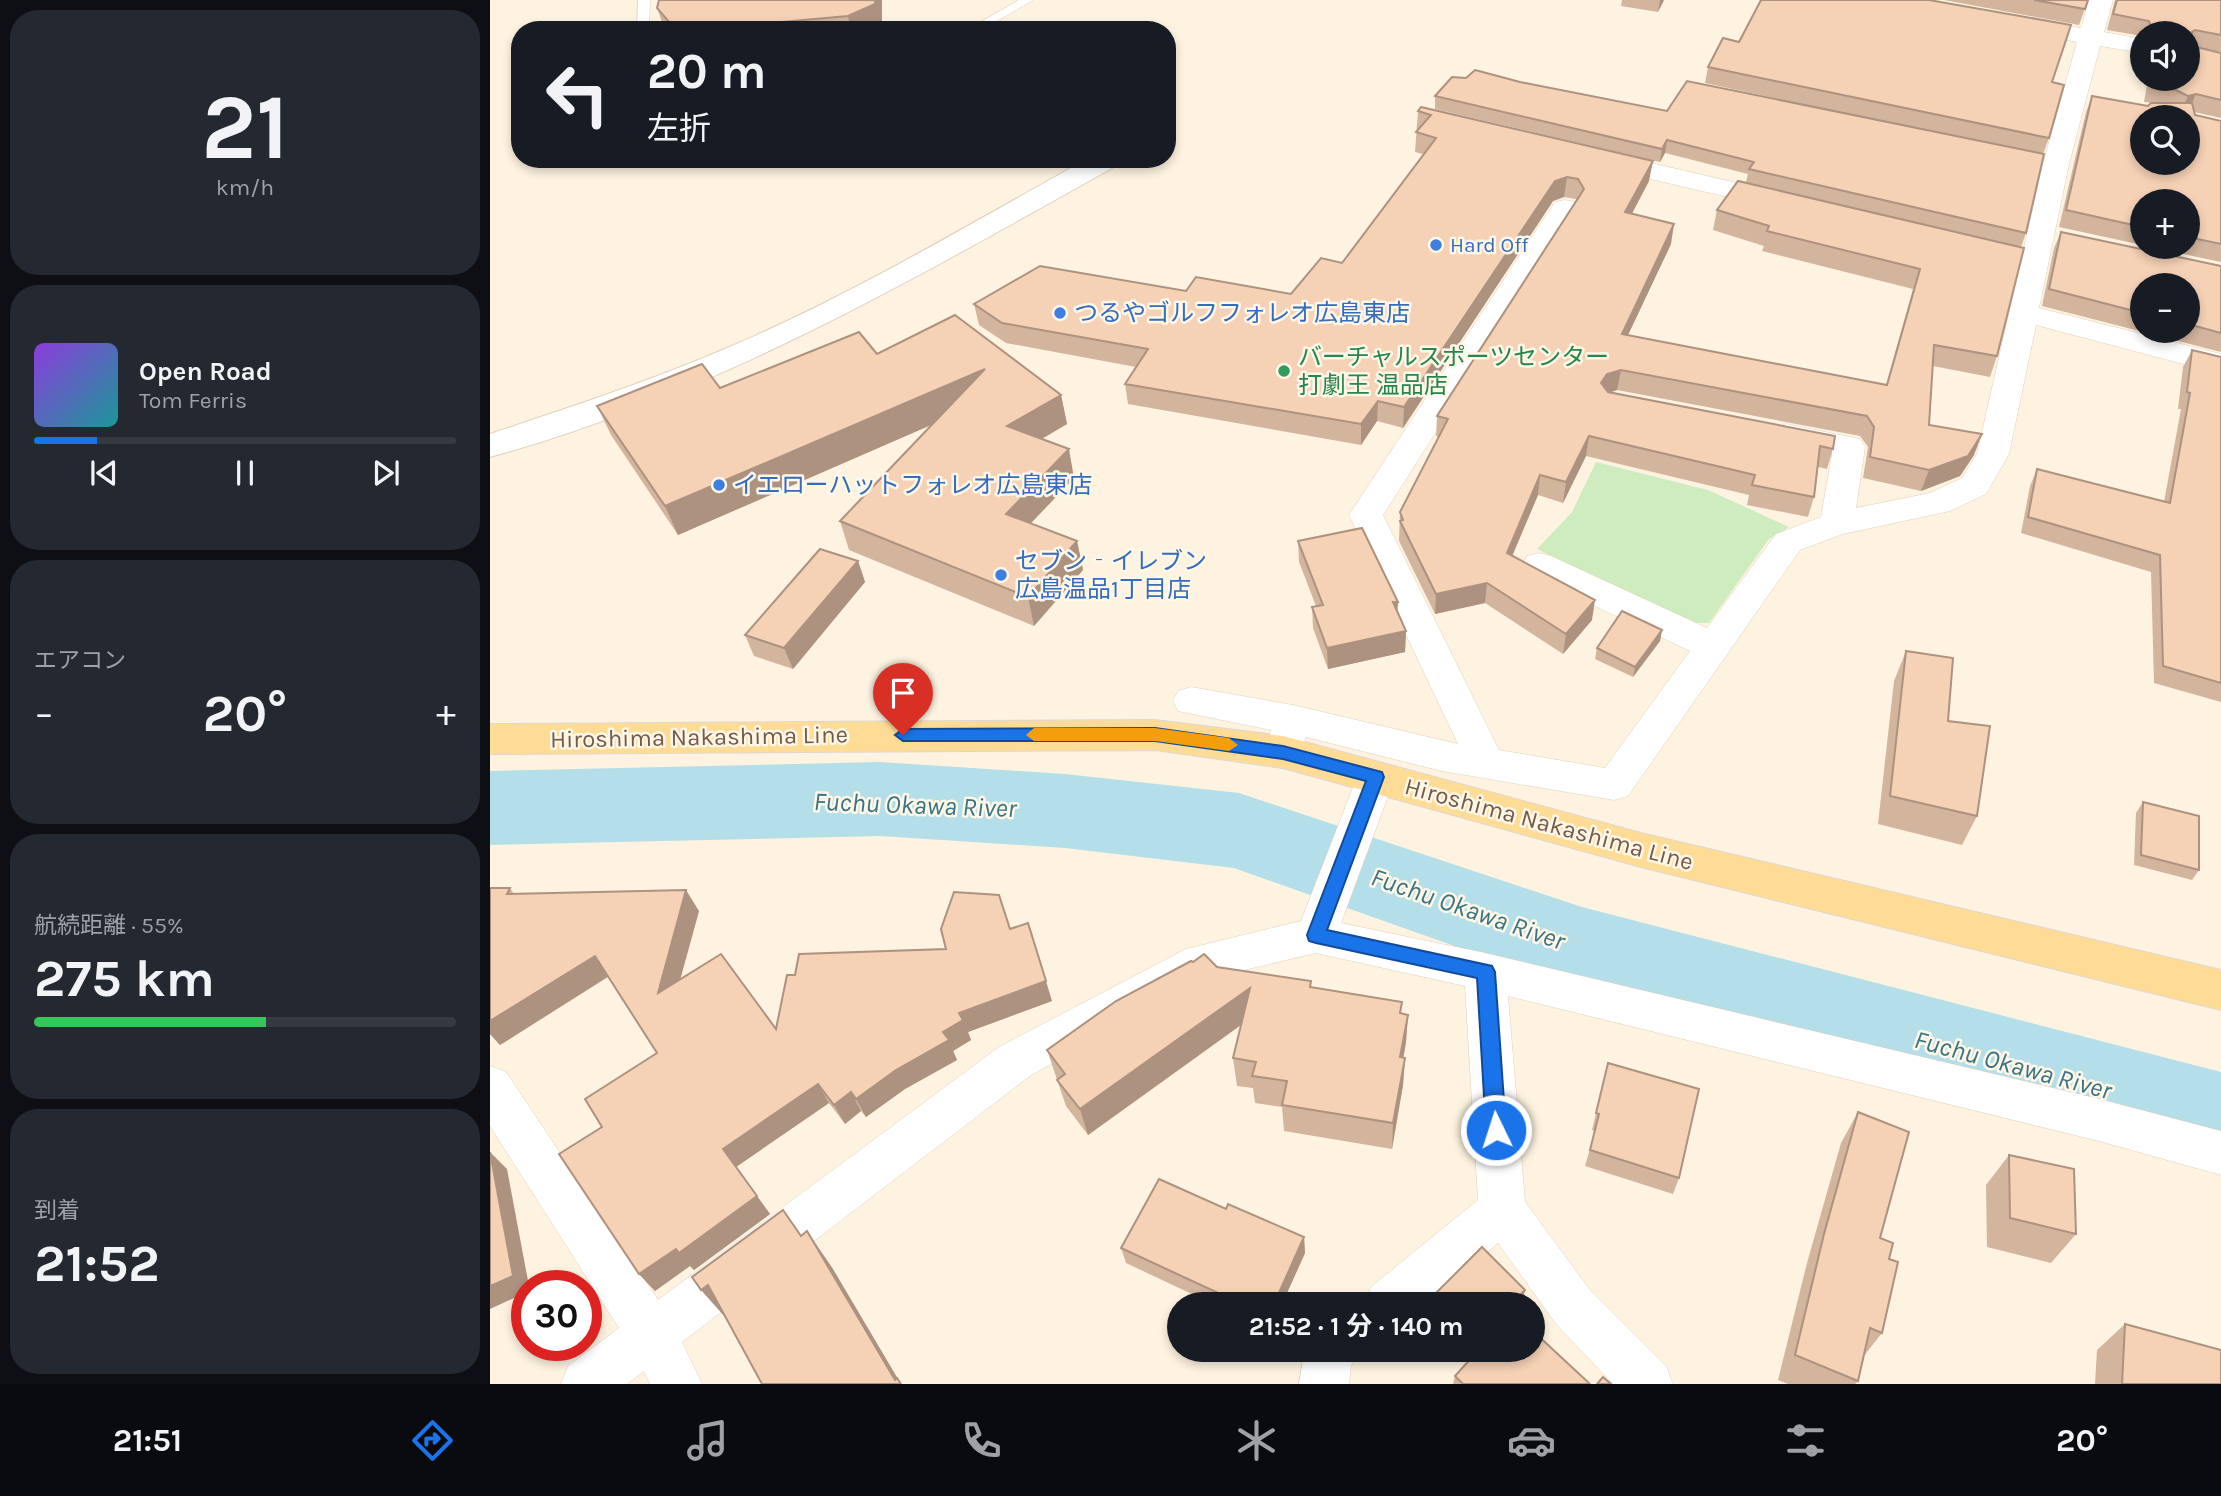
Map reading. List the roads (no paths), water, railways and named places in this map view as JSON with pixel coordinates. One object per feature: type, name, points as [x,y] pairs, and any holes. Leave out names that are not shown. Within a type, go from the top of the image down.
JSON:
[{"type":"main road","name":"Hiroshima Nakashima Line","points":[[490,739],[1288,736],[1376,777],[1641,850],[2221,990]]},
{"type":"street","points":[[1191,701],[1288,736],[1486,762],[1614,785],[1788,542],[1838,524],[1938,503],[1974,486],[1993,454],[2038,247],[2050,163],[2087,101],[2091,37],[2101,0]]},
{"type":"street","points":[[2050,30],[2130,44]]},
{"type":"street","points":[[1575,153],[1805,207]]},
{"type":"street","points":[[490,446],[605,407],[732,358],[891,280],[1088,168]]},
{"type":"street","points":[[1486,762],[1366,515],[1565,208]]},
{"type":"street","points":[[2024,313],[2221,364]]},
{"type":"street","points":[[1753,429],[1849,447],[1838,524]]},
{"type":"street","points":[[1539,565],[1713,646]]},
{"type":"street","points":[[1316,935],[1376,777]]},
{"type":"street","points":[[586,1384],[1015,1061],[1201,962],[1316,935],[1485,972],[2099,1120],[2221,1153]]},
{"type":"street","points":[[1485,972],[1502,1210],[1573,1307],[1648,1384]]},
{"type":"street","points":[[490,1087],[652,1335],[677,1384]]},
{"type":"street","points":[[1403,1292],[1502,1210]]},
{"type":"street","points":[[1324,1384],[1326,1362]]},
{"type":"lane","points":[[643,21],[644,0]]},
{"type":"lane","points":[[988,21],[1027,0]]},
{"type":"waterway","name":"Fuchu Okawa River","points":[[490,808],[880,799],[1065,811],[1239,831],[1582,949],[2221,1121]]},
{"type":"place","name":"Hard Off","points":[[1436,245]]},
{"type":"place","name":"つるやゴルフフォレオ広島東店","points":[[1060,313]]},
{"type":"place","name":"バーチャルスポーツセンター 打劇王 温品店","points":[[1284,371]]},
{"type":"place","name":"イエローハットフォレオ広島東店","points":[[719,485]]},
{"type":"place","name":"セブン‐イレブン 広島温品1丁目店","points":[[1001,575]]}]
